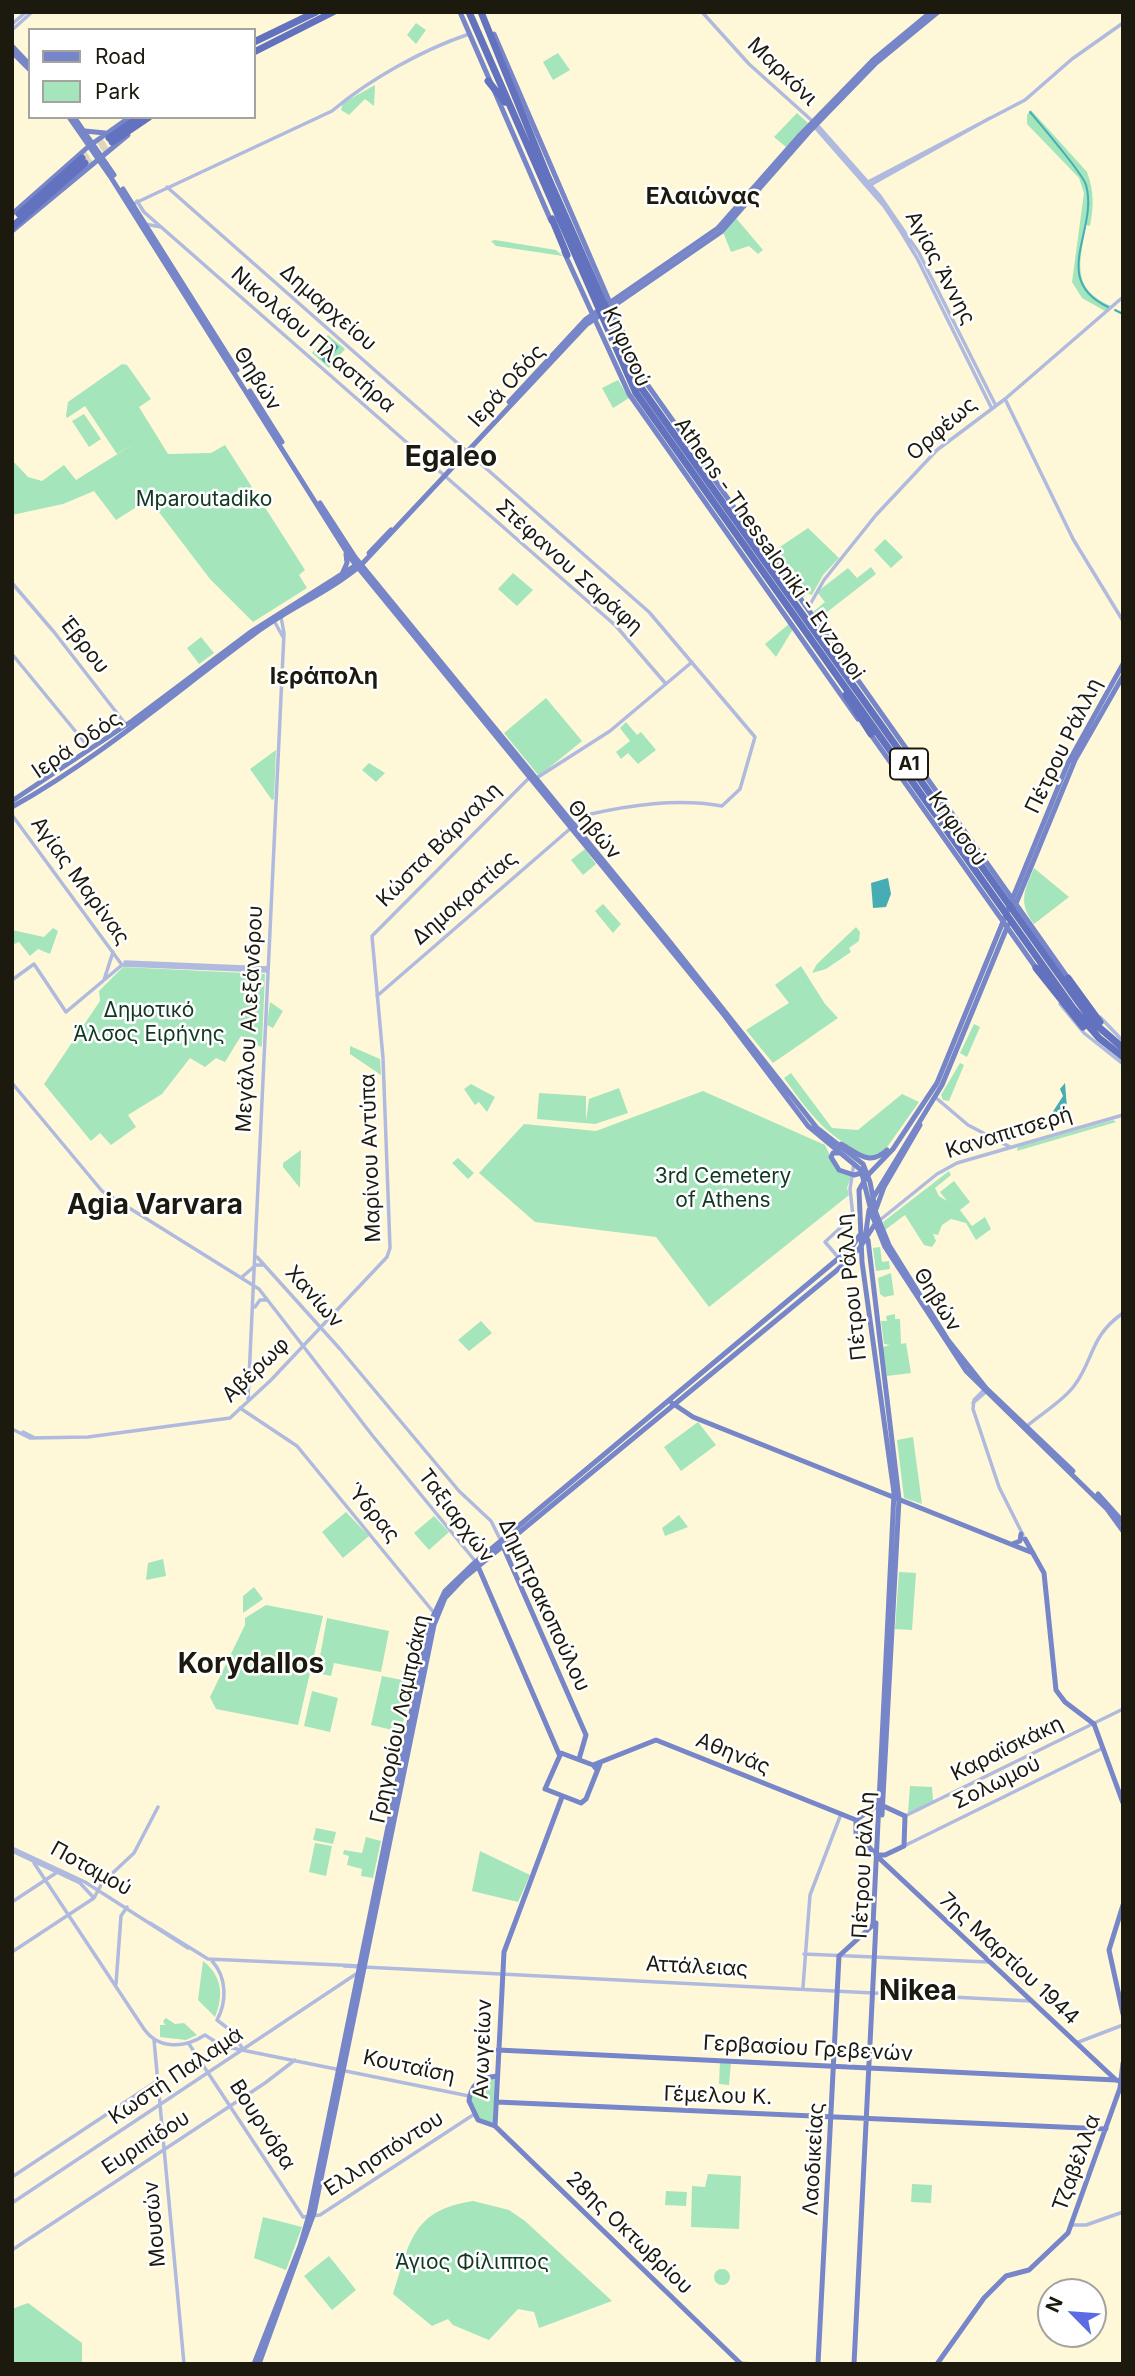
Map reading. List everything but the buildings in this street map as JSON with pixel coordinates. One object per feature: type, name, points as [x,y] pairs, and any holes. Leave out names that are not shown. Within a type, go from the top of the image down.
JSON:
[{"type":"highway","points":[[256,41],[316,12]]},
{"type":"highway","name":"Athens - Thessaloniki - Evzonoi","points":[[469,12],[540,178],[556,207]]},
{"type":"highway","name":"Athens - Thessaloniki - Evzonoi","points":[[483,12],[556,207],[625,373],[846,675],[961,844]]},
{"type":"highway","points":[[256,51],[330,15]]},
{"type":"highway","points":[[507,65],[516,100]]},
{"type":"highway","points":[[488,81],[512,111]]},
{"type":"highway","points":[[110,140],[136,119]]},
{"type":"highway","points":[[110,140],[147,119]]},
{"type":"highway","points":[[12,220],[83,161]]},
{"type":"highway","points":[[12,229],[83,161]]},
{"type":"highway","points":[[540,178],[567,256]]},
{"type":"highway","points":[[555,186],[556,207]]},
{"type":"highway","name":"Athens - Thessaloniki - Evzonoi","points":[[651,409],[835,673],[1090,1017],[1119,1042],[1121,1053]]},
{"type":"highway","points":[[689,478],[774,587]]},
{"type":"highway","points":[[737,512],[754,537],[765,562]]},
{"type":"highway","points":[[835,673],[871,734]]},
{"type":"highway","points":[[846,675],[861,690],[912,759]]},
{"type":"highway","points":[[1036,968],[1085,1030],[1121,1053]]},
{"type":"highway","name":"Athens - Thessaloniki - Evzonoi","points":[[1062,980],[1088,1027],[1121,1053]]},
{"type":"main road","points":[[330,15],[341,12]]},
{"type":"main road","points":[[461,12],[492,82],[525,118],[576,230]]},
{"type":"main road","name":"Κηφισού","points":[[461,12],[488,81],[629,394],[1036,968]]},
{"type":"main road","name":"Κηφισού","points":[[483,12],[645,383],[1025,916],[1062,980]]},
{"type":"main road","name":"Ιερά Οδός","points":[[12,807],[127,727],[273,619],[358,565],[586,322],[718,228],[876,58],[931,12]]},
{"type":"main road","name":"Ιερά Οδός","points":[[813,125],[878,61],[938,12]]},
{"type":"main road","points":[[12,49],[28,65]]},
{"type":"main road","name":"Θηβών","points":[[73,119],[133,203],[343,548],[573,826],[811,1121],[826,1138],[863,1164],[873,1195],[877,1223],[889,1246],[948,1340],[986,1390]]},
{"type":"main road","points":[[12,214],[110,140],[129,119]]},
{"type":"main road","points":[[83,161],[82,131],[110,140]]},
{"type":"main road","points":[[83,161],[110,140]]},
{"type":"main road","points":[[83,161],[108,170],[110,140]]},
{"type":"main road","name":"Θηβών","points":[[133,203],[358,565]]},
{"type":"main road","points":[[601,286],[609,295],[619,298],[614,307],[614,316]]},
{"type":"main road","points":[[600,329],[601,286]]},
{"type":"main road","points":[[585,295],[617,323]]},
{"type":"main road","points":[[589,303],[586,322],[593,323],[600,329]]},
{"type":"main road","points":[[609,352],[610,343],[614,339],[621,339],[626,344]]},
{"type":"main road","points":[[341,575],[347,563],[343,548]]},
{"type":"main road","name":"Ιερά Οδός","points":[[280,615],[358,565]]},
{"type":"main road","name":"Πέτρου Ράλλη","points":[[1011,918],[1019,881],[1068,763],[1123,664]]},
{"type":"main road","name":"Πέτρου Ράλλη","points":[[1014,902],[1021,891],[1074,760],[1123,676]]},
{"type":"main road","name":"Ιερά Οδός","points":[[12,801],[92,751]]},
{"type":"main road","name":"Θηβών","points":[[573,826],[724,1015],[808,1126],[861,1170],[873,1195],[881,1239],[945,1343],[986,1390],[1112,1507],[1123,1522]]},
{"type":"main road","points":[[975,882],[982,886],[990,884],[993,877],[991,869]]},
{"type":"main road","points":[[1001,883],[1012,889],[1019,881]]},
{"type":"main road","points":[[1021,891],[1025,916]]},
{"type":"main road","points":[[991,905],[1008,911],[1014,902]]},
{"type":"main road","name":"Πέτρου Ράλλη","points":[[882,1370],[865,1256],[869,1211],[880,1183],[936,1098],[1002,940],[1008,911]]},
{"type":"main road","points":[[1005,925],[1011,918],[1019,918],[1033,928]]},
{"type":"main road","name":"Πέτρου Ράλλη","points":[[897,1498],[862,1258],[860,1188],[896,1143],[937,1083],[1005,925]]},
{"type":"main road","points":[[1002,940],[1007,935],[1013,936]]},
{"type":"main road","points":[[811,1121],[864,1158],[874,1159],[888,1148],[937,1083]]},
{"type":"main road","points":[[861,1247],[873,1195],[931,1103]]},
{"type":"main road","points":[[842,1154],[834,1153],[831,1158],[839,1170],[854,1175],[882,1160]]},
{"type":"main road","points":[[769,1324],[856,1247],[869,1211]]},
{"type":"main road","name":"Γρηγορίου Λαμπράκη","points":[[257,2364],[310,2218],[359,1969],[435,1614],[454,1587],[477,1564],[842,1261],[854,1255],[877,1223]]},
{"type":"main road","name":"Γρηγορίου Λαμπράκη","points":[[670,1404],[842,1261],[860,1232]]},
{"type":"main road","points":[[868,1236],[873,1234],[881,1239]]},
{"type":"main road","name":"Πέτρου Ράλλη","points":[[854,2364],[897,1498],[868,1236]]},
{"type":"main road","points":[[854,1255],[862,1258]]},
{"type":"main road","points":[[670,1404],[693,1417],[1033,1553]]},
{"type":"main road","name":"Θηβών","points":[[1026,1428],[1107,1509],[1123,1531]]},
{"type":"main road","points":[[1012,1544],[1020,1541],[1022,1535]]},
{"type":"main road","points":[[1022,1535],[1044,1574],[1056,1690],[1065,1702],[1094,1724],[1123,1803]]},
{"type":"main road","name":"Δημητρακοπούλου","points":[[502,1543],[586,1735],[579,1759]]},
{"type":"main road","name":"Ταξιαρχών","points":[[477,1564],[559,1754]]},
{"type":"main road","name":"Αθηνάς","points":[[597,1766],[656,1740],[856,1820]]},
{"type":"main road","points":[[559,1754],[579,1759],[597,1766],[584,1801],[577,1803],[545,1789],[559,1754]]},
{"type":"main road","name":"Ανωγείων","points":[[495,2126],[507,1939],[562,1797]]},
{"type":"main road","points":[[856,1820],[881,1804],[905,1816],[904,1846],[879,1856]]},
{"type":"main road","name":"7ης Μαρτίου 1944","points":[[856,1820],[856,1833],[886,1865],[1120,2082]]},
{"type":"main road","name":"Πέτρου Ράλλη","points":[[839,1956],[872,1928],[879,1856]]},
{"type":"main road","points":[[879,1870],[886,1865]]},
{"type":"main road","points":[[1123,1905],[1109,1950],[1123,2014]]},
{"type":"main road","name":"Λαοδικείας","points":[[818,2364],[839,1956]]},
{"type":"main road","name":"Γερβασίου Γρεβενών","points":[[498,2050],[1120,2082]]},
{"type":"main road","name":"Τζαβέλλα","points":[[937,2364],[984,2298],[1006,2276],[1029,2270],[1061,2240],[1072,2225],[1106,2129],[1123,2063]]},
{"type":"main road","points":[[473,2115],[469,2096],[479,2080],[497,2076]]},
{"type":"main road","name":"Γέμελου Κ.","points":[[496,2102],[1106,2129]]},
{"type":"main road","name":"28ης Οκτωβρίου","points":[[473,2115],[482,2123],[495,2126],[741,2363]]},
{"type":"street","points":[[12,24],[26,12]]},
{"type":"street","points":[[12,30],[32,12]]},
{"type":"street","name":"Μαρκόνι","points":[[702,12],[749,64],[813,125]]},
{"type":"street","points":[[868,184],[1030,97],[1072,59],[1123,23]]},
{"type":"street","points":[[133,203],[332,110],[346,99],[426,53],[469,34]]},
{"type":"street","name":"Αγίας Άννης","points":[[813,125],[819,127],[868,184],[919,253],[993,406]]},
{"type":"street","name":"Δημαρχείου","points":[[167,187],[649,612],[755,737],[736,794]]},
{"type":"street","name":"Νικολάου Πλαστήρα","points":[[133,203],[444,476]]},
{"type":"street","points":[[145,224],[161,227]]},
{"type":"street","name":"Ορφέως","points":[[807,609],[824,580],[876,515],[937,450],[1005,399],[1123,298]]},
{"type":"street","points":[[1005,399],[1076,544],[1123,621]]},
{"type":"street","name":"Στέφανου Σαράφη","points":[[444,476],[616,626],[666,684]]},
{"type":"street","name":"Έβρου","points":[[12,583],[127,727]]},
{"type":"street","name":"Μεγάλου Αλεξάνδρου","points":[[248,1401],[284,638],[280,615]]},
{"type":"street","points":[[273,619],[284,638]]},
{"type":"street","points":[[12,654],[92,751]]},
{"type":"street","name":"Κώστα Βάρναλη","points":[[372,936],[532,777],[610,731],[692,662]]},
{"type":"street","name":"Δημοκρατίας","points":[[377,996],[586,815],[631,806],[699,802],[722,806],[736,794]]},
{"type":"street","name":"Αγίας Μαρίνας","points":[[12,815],[113,953],[124,964]]},
{"type":"street","name":"Μαρίνου Αντύπα","points":[[372,936],[383,1058],[390,1186],[390,1248],[387,1257]]},
{"type":"street","points":[[103,983],[113,953]]},
{"type":"street","points":[[12,980],[33,964],[66,1012],[124,964],[267,970]]},
{"type":"street","name":"Κηφισού","points":[[1036,968],[1075,1023],[1123,1064]]},
{"type":"street","name":"Ταξιαρχών","points":[[12,1083],[102,1191],[254,1285],[305,1345],[477,1564]]},
{"type":"street","points":[[936,1098],[949,1101]]},
{"type":"street","points":[[936,1098],[968,1125],[1012,1148]]},
{"type":"street","name":"Καναπιτσερή","points":[[877,1223],[941,1171],[991,1153],[1123,1115]]},
{"type":"street","points":[[991,1153],[1001,1148],[999,1141]]},
{"type":"street","points":[[842,1261],[825,1242],[853,1216],[850,1189],[855,1166],[851,1159]]},
{"type":"street","points":[[256,1254],[263,1265]]},
{"type":"street","name":"Αβέρωφ","points":[[12,1429],[35,1438],[115,1435],[230,1418],[305,1345],[387,1257]]},
{"type":"street","name":"Χανίων","points":[[242,1277],[255,1266],[263,1265],[358,1370]]},
{"type":"street","points":[[254,1309],[260,1300],[268,1300]]},
{"type":"street","points":[[1026,1428],[1069,1392],[1081,1374],[1098,1336],[1123,1313]]},
{"type":"street","name":"Δημητρακοπούλου","points":[[358,1370],[458,1491],[491,1521],[502,1543]]},
{"type":"street","points":[[986,1390],[973,1404],[999,1488],[1022,1535],[1022,1548]]},
{"type":"street","name":"Ύδρας","points":[[240,1408],[297,1446],[435,1614]]},
{"type":"street","name":"Καραϊσκάκη","points":[[905,1816],[1123,1709]]},
{"type":"street","name":"Σολωμού","points":[[904,1846],[1103,1748]]},
{"type":"street","points":[[12,1952],[94,1898],[102,1883],[134,1853],[158,1807]]},
{"type":"street","points":[[803,1987],[810,1895],[841,1814]]},
{"type":"street","name":"Ποταμού","points":[[12,1849],[85,1886],[94,1898]]},
{"type":"street","name":"Ποταμού","points":[[12,1849],[40,1858],[99,1890],[190,1949],[211,1959]]},
{"type":"street","points":[[35,1861],[116,1986],[155,2040],[176,2045],[189,2044]]},
{"type":"street","points":[[12,1902],[59,1871]]},
{"type":"street","points":[[116,1986],[121,1916],[127,1907]]},
{"type":"street","points":[[804,1954],[990,1964]]},
{"type":"street","points":[[211,1959],[216,1965],[224,1989],[224,2006],[217,2020],[230,2030],[243,2049]]},
{"type":"street","name":"Αττάλειας","points":[[211,1959],[359,1969],[371,1967],[803,1987],[1030,2001]]},
{"type":"street","name":"Κωστή Παλαμά","points":[[12,2203],[359,1969]]},
{"type":"street","points":[[1076,2043],[1123,2025]]},
{"type":"street","name":"Κουταΐση","points":[[189,2044],[205,2035],[220,2045],[469,2096]]},
{"type":"street","name":"Μουσών","points":[[155,2040],[184,2364]]},
{"type":"street","name":"Βουρνόβα","points":[[189,2044],[301,2215],[310,2218]]},
{"type":"street","name":"Ευριπίδου","points":[[12,2250],[295,2060]]},
{"type":"street","points":[[12,2177],[157,2081]]},
{"type":"street","name":"Ελλησπόντου","points":[[310,2218],[473,2115]]},
{"type":"street","points":[[1072,2225],[1086,2225],[1123,2212]]},
{"type":"street","points":[[741,2363],[752,2364]]},
{"type":"green space","points":[[416,23],[426,30],[416,44],[407,35]]},
{"type":"green space","points":[[558,53],[570,70],[553,80],[543,62]]},
{"type":"green space","points":[[375,85],[374,106],[365,99],[349,115],[341,110],[343,103]]},
{"type":"green space","points":[[1031,110],[1087,172],[1093,205],[1090,226],[1086,225],[1080,262],[1081,273],[1089,291],[1111,306],[1105,311],[1082,298],[1072,282],[1084,193],[1079,178],[1027,124],[1027,115]]},
{"type":"green space","points":[[797,113],[808,123],[786,147],[774,137]]},
{"type":"green space","points":[[736,218],[763,250],[758,254],[749,246],[731,252],[723,232]]},
{"type":"green space","points":[[491,241],[556,250],[563,256],[496,246]]},
{"type":"green space","points":[[328,335],[345,349],[329,368],[312,353]]},
{"type":"green space","name":"Mparoutadiko","points":[[122,364],[127,365],[151,399],[139,407],[168,454],[211,453],[225,445],[305,570],[299,575],[307,588],[253,622],[210,579],[149,499],[116,520],[94,491],[63,504],[12,515],[12,460],[28,477],[42,481],[64,465],[76,480],[137,442],[117,454],[85,406],[67,418],[66,416],[68,402]]},
{"type":"green space","points":[[618,380],[629,398],[613,408],[602,388]]},
{"type":"green space","points":[[84,414],[101,439],[89,447],[72,421]]},
{"type":"green space","points":[[808,528],[839,558],[823,575],[812,595],[807,593],[803,598],[795,587],[800,583],[792,567],[783,569],[771,553]]},
{"type":"green space","points":[[885,539],[903,557],[891,568],[874,550]]},
{"type":"green space","points":[[871,567],[876,574],[818,619],[813,612],[825,602],[817,592],[848,568],[857,578]]},
{"type":"green space","points":[[513,573],[533,590],[517,606],[498,589]]},
{"type":"green space","points":[[789,624],[793,629],[776,657],[765,644]]},
{"type":"green space","points":[[201,637],[214,653],[199,664],[187,648]]},
{"type":"green space","points":[[546,698],[582,741],[539,776],[504,733]]},
{"type":"green space","points":[[626,722],[637,735],[641,732],[656,750],[638,764],[628,753],[621,759],[616,752],[630,741],[620,728]]},
{"type":"green space","points":[[276,750],[274,799],[272,800],[250,769]]},
{"type":"green space","points":[[369,763],[385,773],[376,782],[362,770]]},
{"type":"green space","points":[[585,849],[596,864],[583,875],[571,860]]},
{"type":"green space","points":[[1034,868],[1069,897],[1034,924],[1026,910],[1024,897]]},
{"type":"green space","points":[[603,904],[621,924],[613,933],[595,911]]},
{"type":"green space","points":[[856,927],[860,932],[859,941],[849,948],[851,952],[826,969],[812,973],[817,964]]},
{"type":"green space","points":[[53,928],[58,931],[50,954],[38,949],[30,956],[19,942],[12,945],[12,930],[44,937]]},
{"type":"green space","points":[[801,966],[825,1004],[838,1018],[773,1063],[746,1030],[789,1003],[775,985]]},
{"type":"green space","name":"Δημοτικό Άλσος Ειρήνης","points":[[123,967],[265,974],[262,1045],[261,1047],[241,1036],[225,1062],[216,1058],[205,1067],[190,1058],[162,1094],[128,1115],[136,1127],[111,1145],[100,1133],[91,1141],[44,1084],[100,1001],[99,991]]},
{"type":"green space","points":[[270,1002],[283,1011],[273,1028],[267,1025]]},
{"type":"green space","points":[[974,1024],[980,1027],[967,1057],[960,1053]]},
{"type":"green space","points":[[350,1046],[380,1059],[381,1075],[350,1054]]},
{"type":"green space","points":[[960,1063],[964,1065],[949,1101],[943,1100],[941,1095]]},
{"type":"green space","points":[[791,1073],[832,1128],[858,1130],[902,1094],[919,1102],[885,1150],[872,1158],[844,1143],[822,1125],[784,1078]]},
{"type":"green space","points":[[471,1084],[495,1097],[487,1112],[479,1102],[475,1105],[464,1089]]},
{"type":"green space","points":[[619,1088],[628,1113],[595,1124],[537,1119],[539,1093],[586,1096],[586,1121],[589,1099]]},
{"type":"green space","name":"3rd Cemetery of Athens","points":[[703,1091],[825,1145],[836,1168],[851,1176],[847,1188],[849,1195],[709,1307],[656,1237],[535,1222],[479,1173],[524,1124],[596,1131]]},
{"type":"green space","points":[[1113,1120],[1116,1122],[1017,1151],[1018,1147]]},
{"type":"green space","points":[[301,1150],[300,1188],[283,1167],[283,1163]]},
{"type":"green space","points":[[458,1158],[474,1173],[468,1179],[452,1163]]},
{"type":"green space","points":[[949,1171],[951,1175],[935,1188],[939,1196],[947,1201],[940,1192],[954,1181],[970,1202],[960,1210],[972,1226],[985,1217],[991,1229],[976,1240],[966,1223],[951,1219],[942,1225],[938,1235],[933,1234],[936,1241],[932,1247],[924,1245],[905,1215],[885,1230],[883,1222]]},
{"type":"green space","points":[[880,1247],[882,1262],[889,1261],[890,1269],[876,1271],[873,1248]]},
{"type":"green space","points":[[891,1273],[894,1295],[884,1297],[880,1294],[878,1278]]},
{"type":"green space","points":[[895,1314],[895,1319],[900,1319],[901,1344],[906,1343],[911,1373],[887,1376],[883,1347],[890,1345],[884,1344],[881,1321],[887,1321],[886,1316]]},
{"type":"green space","points":[[481,1321],[492,1333],[469,1351],[458,1340]]},
{"type":"green space","points":[[698,1422],[716,1445],[681,1471],[664,1447]]},
{"type":"green space","points":[[913,1437],[922,1504],[904,1498],[897,1440]]},
{"type":"green space","points":[[346,1512],[369,1536],[343,1558],[322,1532]]},
{"type":"green space","points":[[679,1515],[688,1527],[665,1536],[662,1528]]},
{"type":"green space","points":[[434,1516],[449,1532],[429,1550],[414,1533]]},
{"type":"green space","points":[[163,1559],[166,1576],[146,1580],[148,1563]]},
{"type":"green space","points":[[899,1572],[916,1573],[912,1630],[895,1629]]},
{"type":"green space","points":[[254,1587],[263,1599],[243,1613],[243,1596]]},
{"type":"green space","points":[[266,1605],[323,1616],[298,1725],[216,1709],[210,1697],[245,1625],[245,1618]]},
{"type":"green space","points":[[327,1618],[389,1631],[381,1672],[334,1663],[331,1676],[317,1673]]},
{"type":"green space","points":[[382,1676],[412,1682],[401,1732],[371,1725]]},
{"type":"green space","points":[[312,1691],[338,1698],[330,1732],[304,1726]]},
{"type":"green space","points":[[910,1786],[932,1787],[933,1801],[908,1813]]},
{"type":"green space","points":[[316,1828],[336,1832],[333,1844],[313,1840]]},
{"type":"green space","points":[[366,1837],[381,1841],[373,1878],[361,1876],[362,1869],[347,1865],[349,1856],[343,1854],[344,1850],[362,1853]]},
{"type":"green space","points":[[315,1843],[332,1846],[326,1876],[309,1872]]},
{"type":"green space","points":[[480,1851],[530,1875],[518,1902],[472,1891]]},
{"type":"green space","points":[[203,1961],[214,1973],[220,1986],[220,2001],[215,2017],[198,2000]]},
{"type":"green space","points":[[166,2018],[175,2024],[184,2023],[197,2035],[186,2040],[160,2037],[160,2025],[165,2025],[163,2021]]},
{"type":"green space","points":[[720,2061],[731,2062],[729,2085],[719,2084]]},
{"type":"green space","points":[[495,2079],[493,2124],[477,2118],[470,2100],[480,2083]]},
{"type":"green space","points":[[708,2174],[741,2176],[739,2229],[691,2227],[692,2186],[705,2187]]},
{"type":"green space","points":[[912,2184],[932,2185],[931,2203],[911,2202]]},
{"type":"green space","points":[[666,2191],[687,2192],[686,2206],[665,2205]]},
{"type":"green space","name":"Άγιος Φίλιππος","points":[[473,2201],[509,2210],[525,2221],[612,2301],[539,2328],[534,2312],[518,2309],[489,2340],[453,2325],[448,2319],[432,2326],[393,2294],[404,2259],[416,2231],[425,2221],[453,2205]]},
{"type":"green space","points":[[263,2217],[302,2227],[286,2270],[254,2258]]},
{"type":"green space","points":[[329,2256],[356,2290],[332,2310],[304,2276]]},
{"type":"green space","points":[[722,2269],[730,2277],[722,2285],[714,2277]]},
{"type":"green space","points":[[28,2303],[82,2343],[82,2364],[12,2364],[12,2309]]},
{"type":"water","points":[[333,341],[339,347],[325,363],[319,357]]},
{"type":"water","points":[[888,878],[891,894],[886,907],[873,908],[871,883]]},
{"type":"water","points":[[1065,1083],[1065,1119],[1052,1113],[1063,1096],[1060,1089]]},
{"type":"waterway","points":[[1030,112],[1070,160],[1086,185],[1087,219],[1079,268],[1082,282],[1091,296],[1108,307]]},
{"type":"waterway","points":[[1115,310],[1123,314]]},
{"type":"tunnel","points":[[82,158],[109,138]]},
{"type":"tunnel","points":[[85,163],[112,142]]},
{"type":"district","name":"Ελαιώνας","points":[[703,197]]},
{"type":"district","name":"Egaleo","points":[[451,458]]},
{"type":"district","name":"Ιεράπολη","points":[[324,677]]},
{"type":"district","name":"Agia Varvara","points":[[155,1206]]},
{"type":"district","name":"Korydallos","points":[[251,1665]]},
{"type":"district","name":"Nikea","points":[[918,1992]]}]
